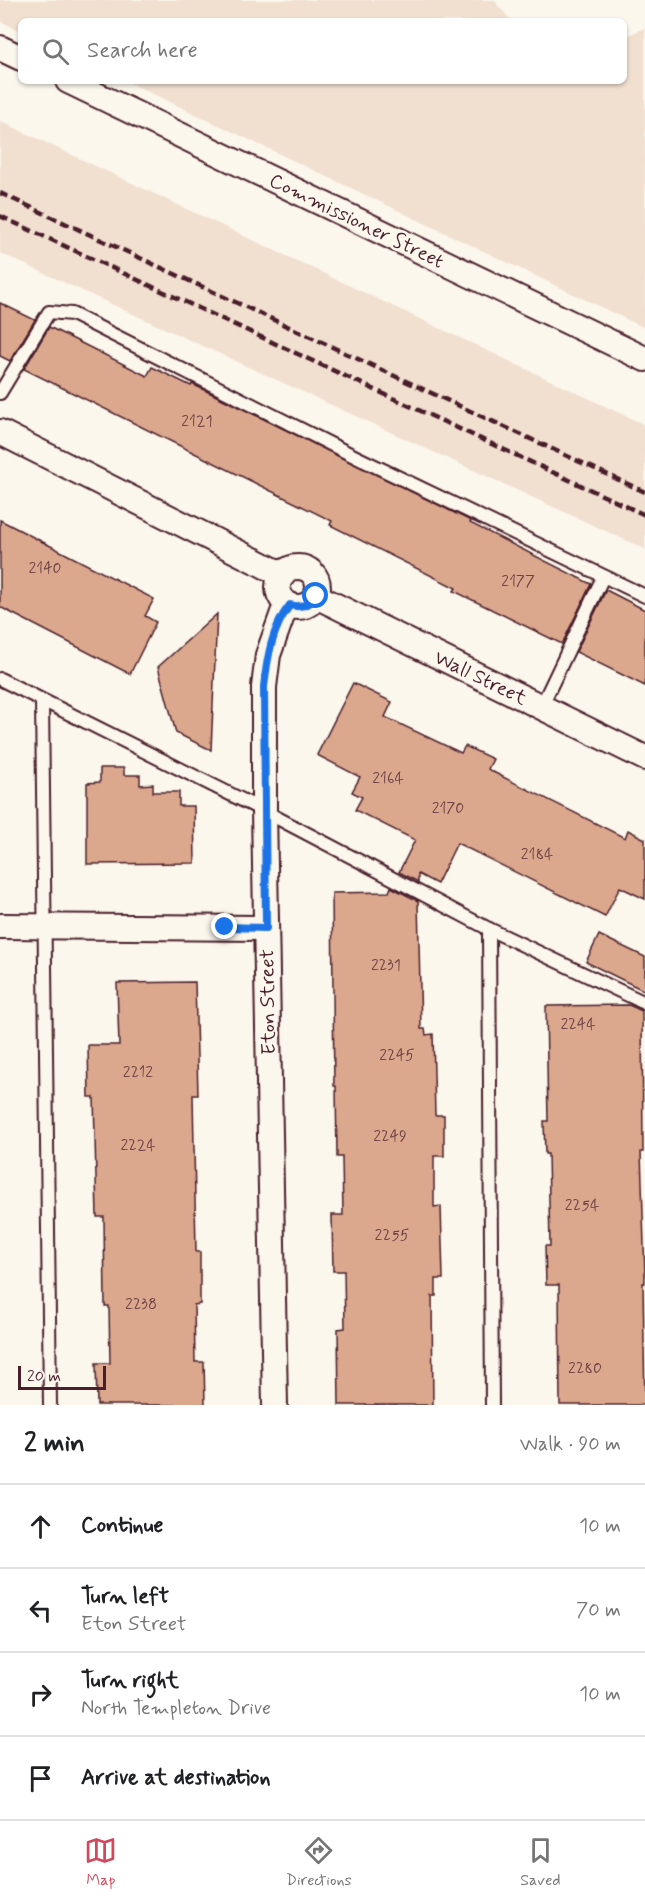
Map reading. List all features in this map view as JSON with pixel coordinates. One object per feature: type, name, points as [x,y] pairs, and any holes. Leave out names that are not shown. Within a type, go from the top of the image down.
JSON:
[{"type":"street","points":[[0,48],[18,57]]},
{"type":"street","name":"Commissioner Street","points":[[74,84],[645,359]]},
{"type":"street","points":[[0,432],[282,575]]},
{"type":"street","points":[[293,568],[306,568],[318,583],[316,596],[308,604],[296,607],[290,605],[279,592],[282,575],[293,568]]},
{"type":"street","name":"Wall Street","points":[[316,596],[645,759]]},
{"type":"street","name":"Eton Street","points":[[274,1405],[264,687],[268,655],[283,613],[290,605]]},
{"type":"street","points":[[0,926],[266,928]]},
{"type":"lane","points":[[0,393],[48,312],[72,314],[352,455],[645,596]]},
{"type":"lane","points":[[541,707],[603,577]]},
{"type":"lane","points":[[0,679],[489,929],[645,1003]]},
{"type":"lane","points":[[42,701],[50,1405]]},
{"type":"lane","points":[[489,929],[492,1405]]},
{"type":"shaded area","points":[[0,0],[495,0],[509,18],[18,18],[18,30],[0,21]]},
{"type":"shaded area","points":[[645,28],[645,328],[132,84],[627,84],[627,36]]},
{"type":"shaded area","points":[[0,121],[645,425],[645,549],[0,253]]},
{"type":"building","points":[[0,303],[35,320],[10,361],[0,356]]},
{"type":"building","points":[[49,327],[147,376],[152,367],[191,386],[192,384],[471,521],[470,523],[591,584],[562,644],[454,591],[456,588],[330,525],[332,521],[24,369]]},
{"type":"building","points":[[0,520],[154,599],[145,616],[156,622],[130,674],[0,607]]},
{"type":"building","points":[[606,590],[645,610],[645,686],[576,652]]},
{"type":"building","points":[[217,614],[211,750],[176,733],[158,667]]},
{"type":"building","points":[[353,683],[392,702],[385,717],[461,753],[465,746],[493,759],[488,769],[491,771],[625,838],[628,830],[645,839],[645,899],[620,887],[605,917],[457,843],[437,884],[418,874],[418,882],[399,872],[415,840],[355,810],[362,797],[352,792],[360,777],[317,755]]},
{"type":"building","points":[[100,768],[124,768],[124,775],[140,775],[140,785],[153,784],[153,792],[179,792],[179,806],[194,806],[195,863],[87,864],[87,783],[100,782]]},
{"type":"building","points":[[391,887],[418,901],[421,1029],[425,1029],[426,1035],[433,1034],[435,1115],[444,1115],[444,1156],[434,1156],[434,1207],[441,1206],[443,1279],[436,1279],[436,1296],[432,1296],[433,1405],[339,1405],[338,1329],[345,1328],[344,1271],[333,1271],[332,1215],[343,1215],[342,1157],[337,1157],[336,1086],[334,1086],[332,893],[389,892]]},
{"type":"building","points":[[599,935],[645,957],[645,991],[586,962]]},
{"type":"building","points":[[195,982],[198,1095],[193,1095],[196,1252],[200,1252],[200,1304],[194,1305],[195,1362],[204,1362],[205,1405],[97,1405],[96,1363],[110,1363],[109,1306],[105,1306],[104,1217],[97,1217],[94,1097],[89,1097],[88,1045],[119,1045],[117,983]]},
{"type":"building","points":[[629,1005],[642,1011],[643,1152],[641,1152],[645,1276],[645,1283],[643,1283],[645,1405],[560,1405],[559,1285],[546,1285],[545,1246],[550,1246],[548,1154],[545,1154],[544,1121],[548,1121],[546,1006]]},
{"type":"railway","points":[[0,193],[645,492]]},
{"type":"railway","points":[[0,216],[645,515]]},
{"type":"route","points":[[225,927],[266,928],[264,687],[268,655],[283,613],[290,605],[296,607],[308,604],[316,596]]}]
